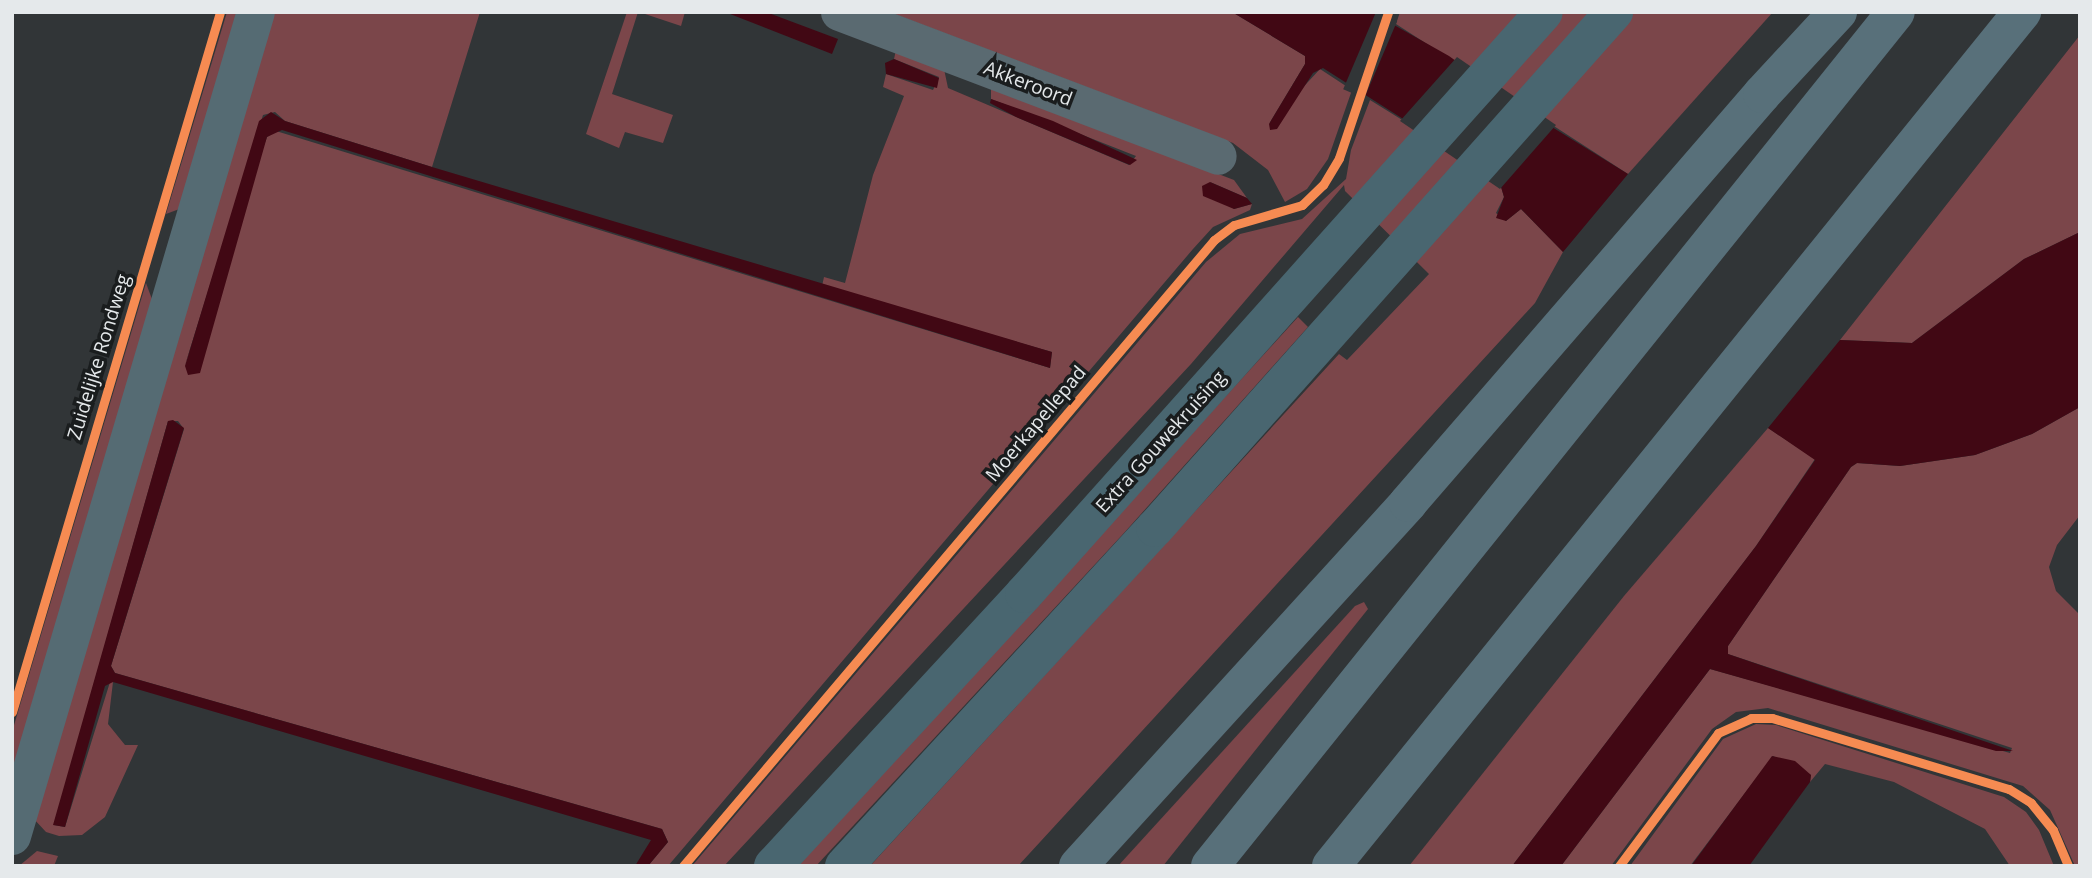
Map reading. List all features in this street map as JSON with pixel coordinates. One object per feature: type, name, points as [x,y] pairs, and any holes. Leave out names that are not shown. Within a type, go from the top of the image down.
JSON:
[{"type":"highway","points":[[1078,866],[1408,503],[1762,94],[1838,12]]},
{"type":"highway","points":[[1210,866],[1896,12]]},
{"type":"highway","points":[[1332,866],[1442,735],[2022,12]]},
{"type":"highway","points":[[1346,866],[1442,735]]},
{"type":"main road","points":[[12,836],[256,12]]},
{"type":"main road","name":"Extra Gouwekruising","points":[[773,866],[1286,304],[1544,12]]},
{"type":"main road","points":[[845,866],[1325,338],[1614,12]]},
{"type":"street","name":"Akkeroord","points":[[839,12],[1217,156]]},
{"type":"shaded area","points":[[227,12],[240,12],[182,208],[166,214]]},
{"type":"shaded area","points":[[273,12],[480,12],[432,167],[285,121],[275,112],[263,115],[185,365],[267,137],[276,131],[1050,368],[1052,352],[822,286],[824,277],[845,283],[873,175],[904,96],[883,87],[886,74],[933,90],[939,77],[894,59],[896,50],[944,69],[948,88],[1129,165],[1136,156],[991,99],[991,87],[1234,180],[1247,198],[1210,182],[1234,209],[1252,204],[1250,210],[1213,227],[1193,249],[668,866],[648,866],[668,842],[662,829],[115,673],[111,666],[184,429],[178,421],[168,421],[54,825],[65,827],[110,682],[113,682],[108,724],[125,745],[138,745],[105,817],[82,835],[59,836],[46,832],[33,818]]},
{"type":"shaded area","points":[[627,12],[638,12],[612,94],[673,115],[663,143],[625,132],[619,148],[586,134]]},
{"type":"shaded area","points":[[639,12],[685,12],[681,26]]},
{"type":"shaded area","points":[[725,12],[766,12],[838,39],[832,54]]},
{"type":"shaded area","points":[[889,12],[1232,12],[1305,56],[1305,64],[1269,124],[1320,69],[1352,90],[1328,159],[1307,189],[1285,202],[1268,170],[1233,143]]},
{"type":"shaded area","points":[[1232,12],[1371,12],[1449,56],[1521,108],[1628,174],[1563,252],[1521,209],[1506,221],[1496,218],[1504,197],[1499,180],[1323,68],[1313,73],[1277,129],[1270,130],[1269,124],[1305,64],[1305,56]]},
{"type":"shaded area","points":[[1400,12],[1773,12],[1628,174],[1396,24]]},
{"type":"shaded area","points":[[2080,35],[2080,232],[2024,259],[1912,343],[1840,340]]},
{"type":"shaded area","points":[[894,59],[939,78],[937,88],[886,74],[885,63]]},
{"type":"shaded area","points":[[991,99],[1053,121],[1137,160],[1130,165],[1016,117],[990,103]]},
{"type":"shaded area","points":[[1370,100],[1499,180],[1504,197],[1496,213],[1506,221],[1521,209],[1563,252],[1535,303],[1018,866],[870,866],[1339,354],[1347,360],[1429,274],[1345,191],[1344,185],[1191,364],[724,866],[692,866],[1206,262],[1240,234],[1302,219],[1346,179],[1351,150]]},
{"type":"shaded area","points":[[271,112],[285,121],[432,167],[1052,352],[1050,368],[282,130],[267,137],[200,373],[188,375],[185,366],[259,121]]},
{"type":"shaded area","points":[[1210,182],[1247,198],[1252,204],[1234,209],[1203,196],[1202,186]]},
{"type":"shaded area","points":[[2080,232],[2080,407],[2032,434],[1975,455],[1900,466],[1857,463],[1851,467],[1728,646],[1728,654],[2013,751],[1996,751],[1710,669],[1561,866],[1512,866],[1756,546],[1815,460],[1768,428],[1840,340],[1912,343],[2024,259]]},
{"type":"shaded area","points":[[146,283],[153,302],[12,779],[12,732]]},
{"type":"shaded area","points":[[1298,317],[1308,327],[1124,533],[816,866],[797,866]]},
{"type":"shaded area","points":[[2080,407],[2080,515],[2057,545],[2049,567],[2056,591],[2080,615],[2080,866],[2075,866],[2050,810],[2023,786],[1768,708],[1736,712],[1712,729],[1611,866],[1561,866],[1710,669],[2010,753],[2012,748],[1728,654],[1728,646],[1851,467],[1857,463],[1900,466],[1975,455],[2032,434]]},
{"type":"shaded area","points":[[173,420],[184,428],[111,666],[115,673],[662,829],[668,842],[648,866],[635,866],[651,840],[113,682],[105,686],[65,827],[53,825],[168,421]]},
{"type":"shaded area","points":[[1768,428],[1815,459],[1756,546],[1512,866],[1409,866],[1624,596]]},
{"type":"shaded area","points":[[1364,602],[1368,609],[1163,866],[1118,866],[1355,606]]},
{"type":"shaded area","points":[[1756,724],[1776,725],[2004,797],[2026,812],[2039,830],[2054,866],[2010,866],[1985,829],[1894,782],[1825,764],[1810,782],[1811,775],[1773,756],[1690,866],[1630,866],[1723,739]]},
{"type":"shaded area","points":[[1772,756],[1795,761],[1811,775],[1810,782],[1749,866],[1691,866]]},
{"type":"shaded area","points":[[37,851],[58,856],[54,866],[19,866]]},
{"type":"pier","points":[[1376,12],[1397,21],[1364,98],[1343,89]]},
{"type":"pier","points":[[1457,57],[1556,125],[1500,189],[1400,121]]},
{"type":"cycle path","name":"Zuidelijke Rondweg","points":[[12,712],[220,12]]},
{"type":"cycle path","name":"Moerkapellepad","points":[[683,866],[1214,240],[1234,225],[1302,205],[1323,185],[1339,158],[1388,12]]},
{"type":"cycle path","points":[[1619,866],[1718,733],[1751,718],[1772,718],[2009,789],[2031,803],[2053,830],[2068,866]]}]
